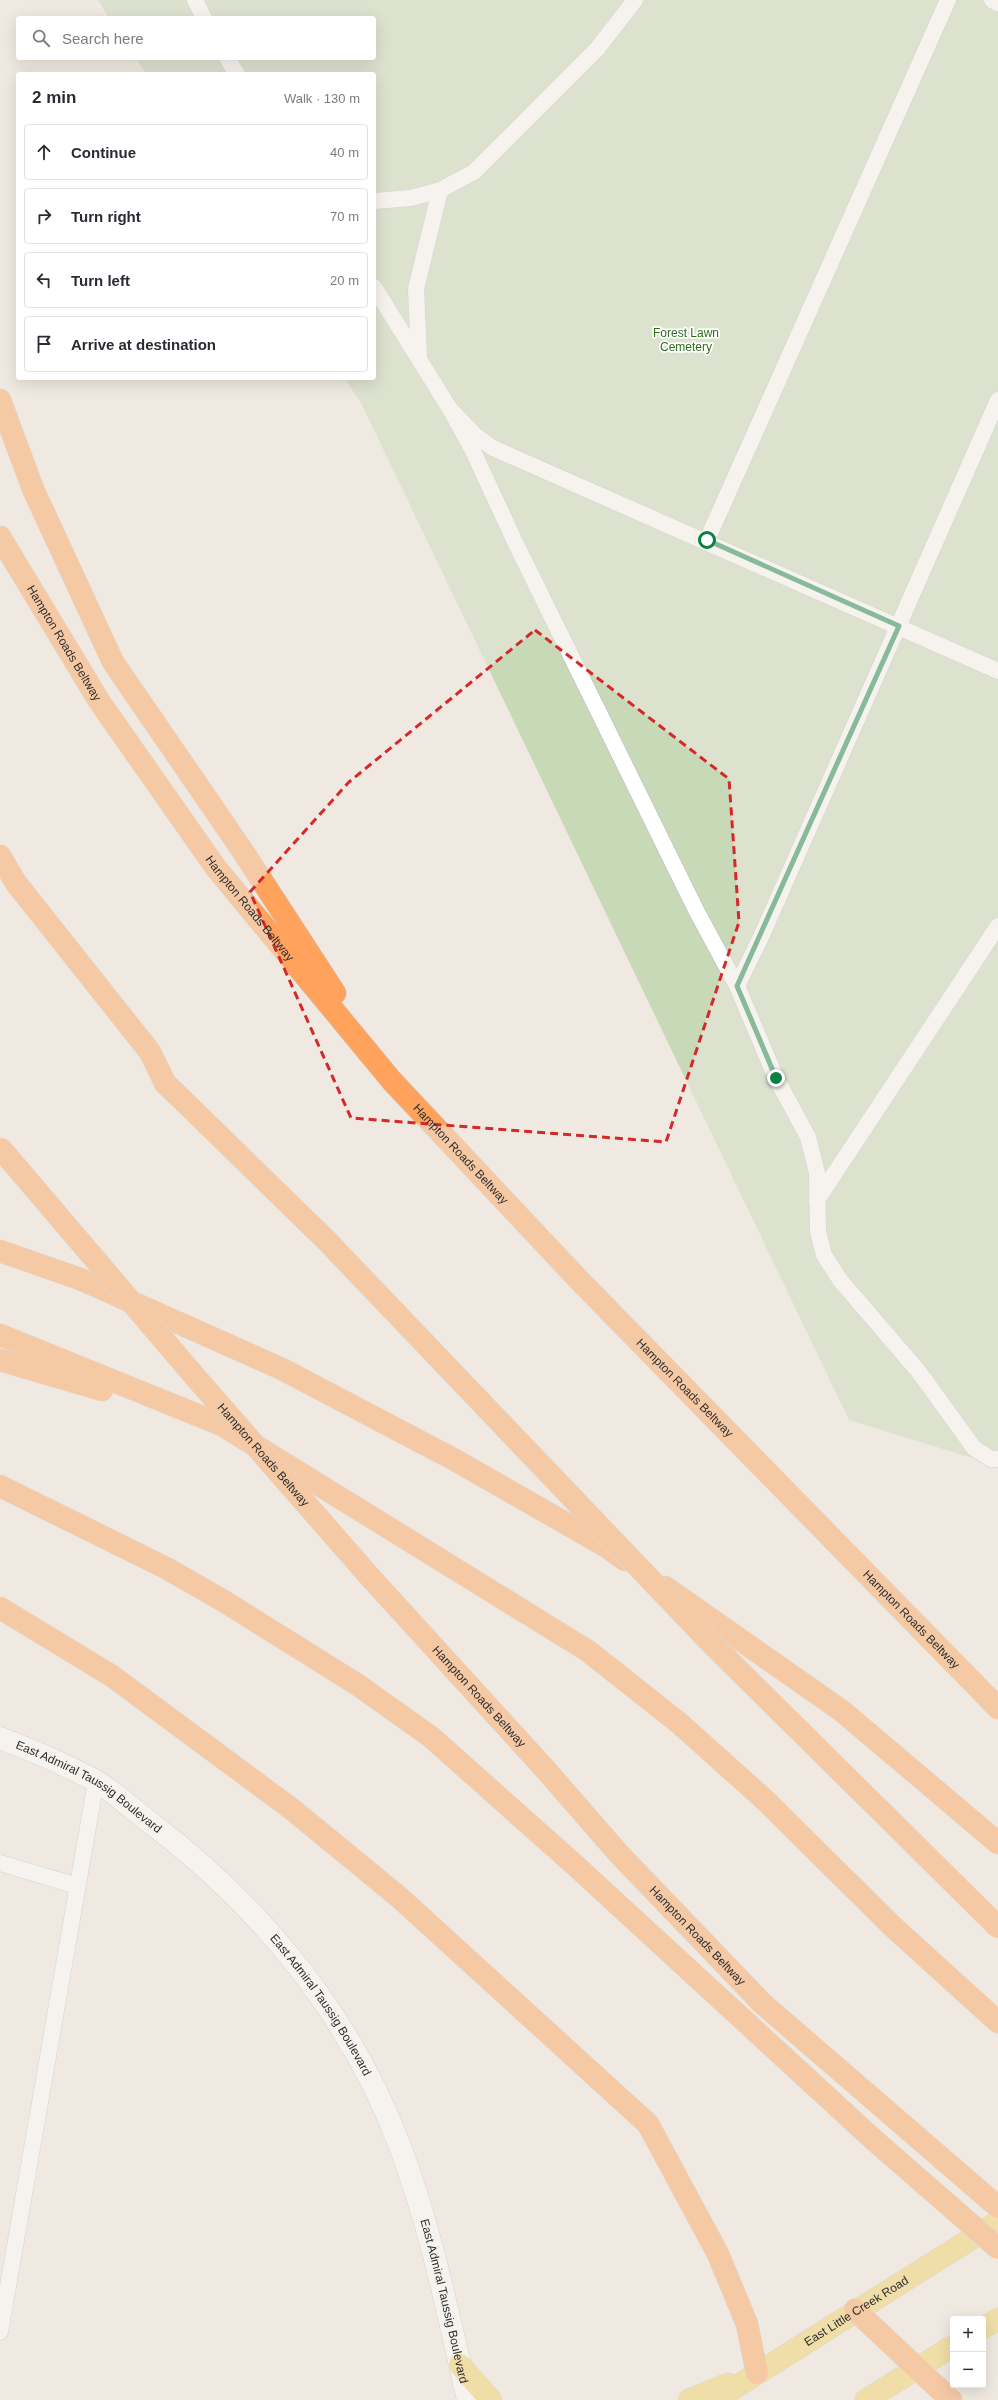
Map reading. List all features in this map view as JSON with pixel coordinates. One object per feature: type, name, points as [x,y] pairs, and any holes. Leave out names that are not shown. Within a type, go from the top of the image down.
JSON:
[{"type":"highway","points":[[0,400],[33,488],[113,662],[242,850],[392,1081]]},
{"type":"highway","name":"Hampton Roads Beltway","points":[[0,537],[99,702],[216,868],[392,1081],[579,1280],[998,1708]]},
{"type":"highway","points":[[0,856],[16,883],[150,1052],[166,1083],[326,1240],[711,1643],[998,1927]]},
{"type":"highway","name":"Hampton Roads Beltway","points":[[0,1148],[197,1379],[360,1565],[545,1769],[619,1854],[763,2004],[998,2207]]},
{"type":"highway","points":[[0,1250],[80,1278],[282,1369],[455,1460],[607,1547],[842,1711],[998,1843]]},
{"type":"highway","points":[[0,1335],[222,1425],[588,1651],[679,1723],[766,1801],[891,1925],[998,2022]]},
{"type":"highway","points":[[0,1360],[222,1425]]},
{"type":"highway","points":[[0,1486],[166,1568],[222,1600],[358,1686],[431,1737],[577,1867],[874,2140],[998,2248]]},
{"type":"highway","points":[[0,1608],[112,1676],[293,1810],[400,1898],[648,2124],[718,2254],[747,2324],[757,2373]]},
{"type":"highway","points":[[855,2310],[951,2400]]},
{"type":"main road","name":"East Admiral Taussig Boulevard","points":[[0,1738],[30,1750],[96,1781],[188,1851],[246,1905],[288,1953],[326,2003],[366,2071],[399,2144],[424,2218],[468,2400]]},
{"type":"main road","name":"East Little Creek Road","points":[[715,2400],[855,2310],[998,2222]]},
{"type":"main road","points":[[986,2326],[998,2319]]},
{"type":"main road","points":[[866,2400],[950,2348]]},
{"type":"main road","points":[[460,2365],[491,2400]]},
{"type":"main road","points":[[689,2400],[757,2373]]},
{"type":"lane","points":[[194,0],[203,16]]},
{"type":"lane","points":[[376,201],[411,198],[440,190],[474,172],[597,49],[635,0]]},
{"type":"lane","points":[[707,540],[948,0]]},
{"type":"lane","points":[[992,0],[998,3]]},
{"type":"lane","points":[[228,60],[236,72]]},
{"type":"lane","points":[[419,358],[416,290],[440,190]]},
{"type":"lane","points":[[376,290],[450,409],[473,451],[515,542],[696,910],[737,986],[776,1078],[808,1137],[817,1173],[818,1232],[824,1255],[840,1280],[919,1372],[974,1448],[991,1459],[998,1459]]},
{"type":"lane","points":[[737,986],[899,626],[904,611],[998,400]]},
{"type":"lane","points":[[450,409],[476,436],[493,448],[707,540],[998,671]]},
{"type":"lane","points":[[818,1200],[998,926]]},
{"type":"lane","points":[[0,2332],[96,1781]]},
{"type":"lane","points":[[0,1863],[77,1886]]},
{"type":"highlighted area","points":[[535,630],[729,779],[739,922],[666,1142],[351,1118],[250,892],[349,782]]},
{"type":"green space","name":"Forest Lawn Cemetery","points":[[98,0],[998,0],[998,1466],[849,1420],[361,403],[345,380],[376,380],[376,72],[145,72],[137,60],[376,60],[376,16],[108,16]]},
{"type":"route","points":[[707,540],[899,626],[761,937],[737,986],[776,1078]]}]
